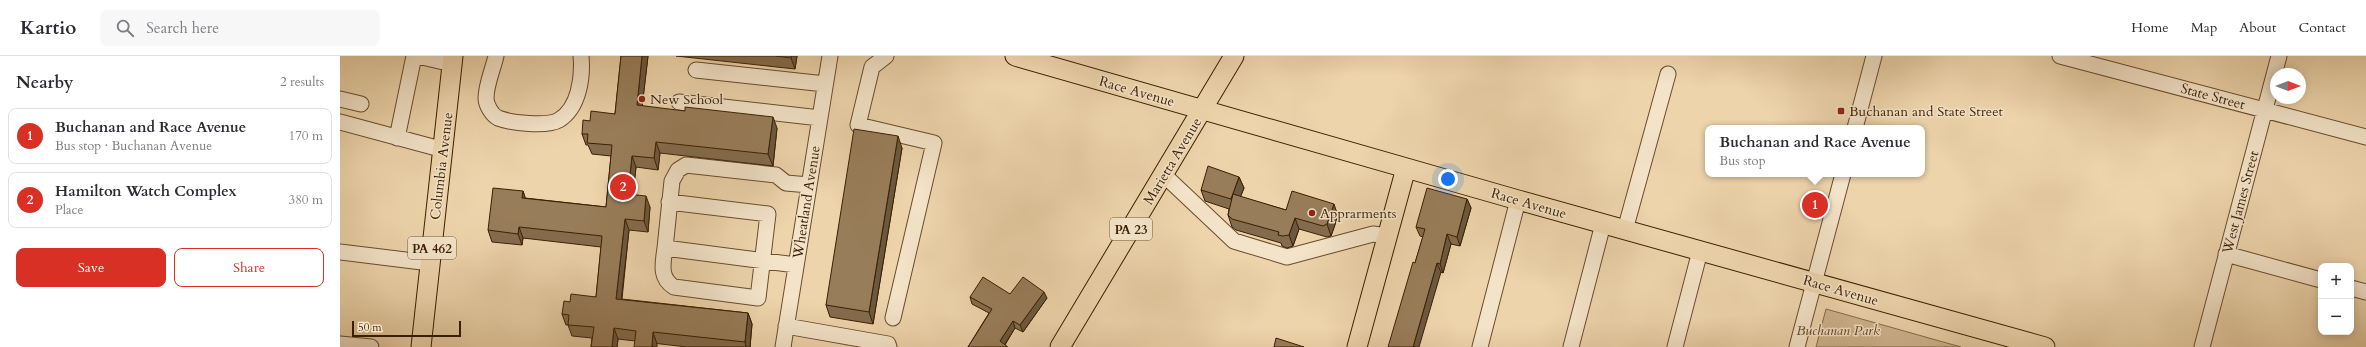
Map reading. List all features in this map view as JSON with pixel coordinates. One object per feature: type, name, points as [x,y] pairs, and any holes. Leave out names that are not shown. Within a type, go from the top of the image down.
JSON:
[{"type":"main road","name":"Race Avenue","points":[[1015,56],[1061,63],[1202,110],[1603,224],[2045,347]]},
{"type":"main road","name":"Marietta Avenue","points":[[1060,347],[1234,56]]},
{"type":"main road","name":"Columbia Avenue","points":[[421,347],[453,60]]},
{"type":"main road","points":[[1357,347],[1406,168]]},
{"type":"street","points":[[397,138],[414,56]]},
{"type":"street","points":[[418,56],[453,60]]},
{"type":"street","points":[[496,56],[486,98],[491,111],[498,118],[539,125],[559,120],[570,109],[577,94],[582,77],[581,56]]},
{"type":"street","name":"Wheatland Avenue","points":[[783,347],[830,56]]},
{"type":"street","points":[[886,56],[872,67],[858,125],[934,143],[893,318]]},
{"type":"street","points":[[1856,125],[1874,56]]},
{"type":"street","name":"State Street","points":[[2060,56],[2366,137]]},
{"type":"street","name":"West James Street","points":[[2202,347],[2279,56]]},
{"type":"street","points":[[696,70],[825,84]]},
{"type":"street","points":[[1625,230],[1668,74]]},
{"type":"street","points":[[340,99],[361,104]]},
{"type":"street","points":[[679,102],[820,118]]},
{"type":"street","points":[[340,122],[444,150]]},
{"type":"street","points":[[669,202],[768,214],[758,298],[681,288],[670,284],[664,276],[662,270],[669,202],[672,181],[678,170],[686,165],[776,175],[786,183],[809,185]]},
{"type":"street","points":[[1164,175],[1234,241],[1287,257],[1373,234],[1388,236]]},
{"type":"street","points":[[1797,347],[1842,177]]},
{"type":"street","points":[[1480,347],[1518,200]]},
{"type":"street","points":[[1571,347],[1603,224]]},
{"type":"street","points":[[665,248],[796,265]]},
{"type":"street","points":[[1675,347],[1700,251]]},
{"type":"street","points":[[340,252],[430,263]]},
{"type":"street","points":[[2226,254],[2318,279]]},
{"type":"street","points":[[2354,289],[2366,292]]},
{"type":"street","points":[[786,326],[888,344],[889,347]]},
{"type":"street","points":[[340,344],[371,347]]},
{"type":"green space","name":"Buchanan Park","points":[[1826,309],[1961,347],[1816,347]]},
{"type":"building","points":[[621,56],[642,56],[637,105],[685,111],[685,107],[773,117],[768,154],[656,142],[654,158],[632,156],[628,194],[646,196],[644,221],[625,219],[616,299],[748,313],[745,342],[653,332],[652,347],[634,347],[636,331],[614,328],[612,347],[591,347],[594,327],[568,325],[569,315],[562,314],[564,301],[570,302],[571,294],[596,297],[602,236],[519,227],[518,234],[488,230],[493,188],[523,191],[522,198],[606,207],[612,145],[587,143],[588,134],[582,134],[583,120],[590,121],[591,111],[615,114]]},
{"type":"building","points":[[776,56],[791,56],[791,58]]},
{"type":"building","points":[[854,129],[898,136],[869,312],[826,305]]},
{"type":"building","points":[[1208,166],[1239,177],[1231,199],[1201,190]]},
{"type":"building","points":[[1427,188],[1467,199],[1457,237],[1447,234],[1440,264],[1437,263],[1413,347],[1388,347],[1413,262],[1415,263],[1425,229],[1416,227]]},
{"type":"building","points":[[1292,191],[1334,204],[1327,224],[1323,226],[1295,218],[1289,235],[1283,236],[1278,235],[1279,232],[1232,219],[1228,215],[1233,194],[1286,210]]},
{"type":"building","points":[[983,277],[1010,294],[1023,277],[1044,292],[1020,325],[1013,321],[1000,341],[1008,347],[968,347],[992,309],[970,297]]},
{"type":"building","points":[[1276,338],[1304,347],[1274,347]]},
{"type":"place","name":"New School","points":[[642,99]]},
{"type":"place","name":"Buchanan and State Street","points":[[1841,111]]},
{"type":"place","name":"Hamilton Watch Complex","points":[[623,187]]},
{"type":"place","name":"Buchanan and Race Avenue","points":[[1815,205]]},
{"type":"place","name":"Apprarments","points":[[1312,213]]}]
